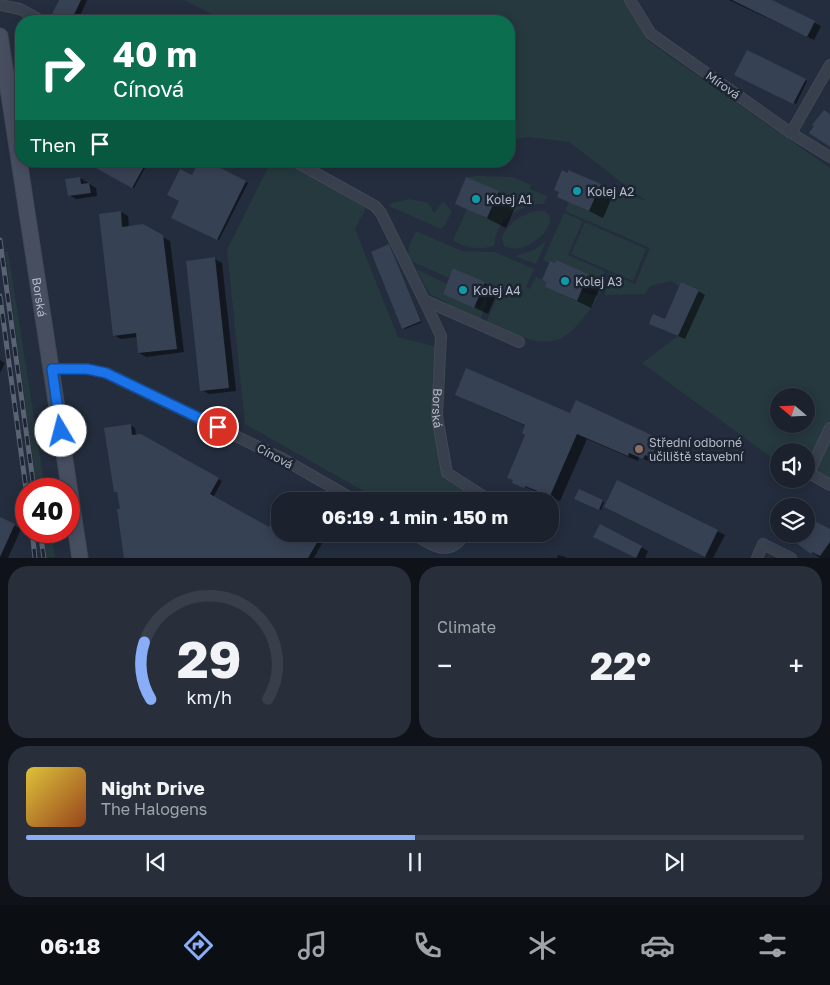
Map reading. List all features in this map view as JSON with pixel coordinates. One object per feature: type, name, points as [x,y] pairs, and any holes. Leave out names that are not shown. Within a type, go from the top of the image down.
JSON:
[{"type":"street","name":"Mírová","points":[[630,0],[651,34],[830,157]]},
{"type":"street","points":[[0,5],[20,9],[31,15]]},
{"type":"street","name":"Borská","points":[[0,36],[15,132]]},
{"type":"street","points":[[791,132],[830,65]]},
{"type":"street","name":"Borská","points":[[20,167],[80,558]]},
{"type":"street","name":"Borská","points":[[305,167],[375,206],[381,213],[441,336],[437,416],[448,473],[474,492]]},
{"type":"street","points":[[424,300],[519,342]]},
{"type":"street","name":"Cínová","points":[[52,369],[87,369],[106,373],[283,459],[340,492]]},
{"type":"street","points":[[830,428],[810,473],[830,485]]},
{"type":"street","points":[[427,542],[447,550],[458,546],[460,542]]},
{"type":"street","points":[[757,558],[762,544],[791,558]]},
{"type":"green space","points":[[184,0],[637,0],[648,41],[830,168],[830,480],[815,481],[815,443],[770,443],[770,456],[642,363],[678,336],[698,290],[681,282],[679,286],[671,281],[650,286],[645,294],[605,295],[609,273],[635,284],[650,248],[565,211],[569,202],[596,201],[601,184],[646,201],[569,142],[528,137],[515,139],[515,15],[214,15]]},
{"type":"green space","points":[[268,167],[292,167],[366,208],[355,229],[398,337],[437,347],[432,380],[432,397],[435,430],[444,479],[468,492],[365,492],[245,424],[227,250]]},
{"type":"green space","points":[[467,177],[512,177],[531,185],[530,189],[547,196],[544,204],[527,206],[511,215],[499,227],[495,244],[486,248],[468,246],[453,240],[467,209]]},
{"type":"green space","points":[[409,199],[428,203],[434,213],[443,202],[452,211],[441,229],[389,206],[391,203]]},
{"type":"green space","points":[[545,211],[550,216],[546,230],[541,236],[527,246],[511,248],[504,246],[502,237],[508,227],[526,214]]},
{"type":"green space","points":[[564,213],[583,221],[568,255],[604,271],[600,293],[584,285],[588,274],[556,261],[549,263],[543,260]]},
{"type":"green space","points":[[585,222],[646,249],[633,281],[571,254]]},
{"type":"green space","points":[[416,231],[462,251],[495,252],[534,269],[526,287],[530,289],[536,277],[547,282],[545,287],[576,301],[581,291],[598,297],[585,316],[562,338],[551,342],[525,338],[488,323],[487,321],[500,290],[454,268],[449,278],[411,261],[408,257],[409,246]]},
{"type":"green space","points":[[546,241],[536,264],[515,256],[534,250]]},
{"type":"green space","points":[[8,251],[43,478],[36,478],[5,252]]},
{"type":"green space","points":[[416,269],[447,284],[443,294],[474,307],[475,305],[480,307],[488,289],[491,291],[481,318],[478,319],[430,294]]},
{"type":"green space","points":[[45,543],[53,543],[55,557],[47,557]]},
{"type":"building","points":[[59,0],[81,0],[74,15],[52,14]]},
{"type":"building","points":[[732,0],[772,0],[815,21],[807,37]]},
{"type":"building","points":[[747,50],[806,79],[793,104],[734,75]]},
{"type":"building","points":[[824,110],[830,114],[830,147],[809,133],[814,126],[812,125]]},
{"type":"building","points":[[94,167],[144,167],[132,188]]},
{"type":"building","points":[[196,167],[219,167],[246,181],[217,240],[171,218],[179,201],[167,195],[180,169],[192,175]]},
{"type":"building","name":"Kolej A2","points":[[562,170],[568,173],[568,170],[601,184],[589,211],[557,197],[559,192],[554,190]]},
{"type":"building","points":[[80,177],[81,184],[89,183],[91,193],[68,196],[65,179]]},
{"type":"building","name":"Kolej A1","points":[[466,177],[499,191],[487,218],[455,204]]},
{"type":"building","points":[[121,211],[122,227],[143,224],[163,235],[177,349],[138,353],[136,333],[113,336],[99,214]]},
{"type":"building","points":[[389,244],[421,321],[402,329],[371,252]]},
{"type":"building","points":[[215,257],[229,388],[200,391],[186,261]]},
{"type":"building","name":"Kolej A3","points":[[556,260],[588,274],[577,301],[545,287],[547,282],[542,280],[550,261],[555,263]]},
{"type":"building","name":"Kolej A4","points":[[453,268],[485,282],[474,308],[443,294]]},
{"type":"building","points":[[681,282],[699,290],[678,336],[649,324],[653,314],[665,319]]},
{"type":"building","points":[[466,368],[570,413],[576,400],[660,439],[651,458],[645,455],[643,459],[629,453],[628,456],[577,434],[552,492],[540,492],[512,483],[513,480],[507,478],[525,435],[522,433],[525,425],[455,395]]},
{"type":"building","points":[[131,424],[132,435],[141,434],[219,478],[210,494],[269,527],[271,523],[271,542],[317,542],[308,558],[124,558],[117,509],[120,509],[117,492],[114,492],[104,428]]},
{"type":"building","points":[[617,480],[718,530],[705,557],[604,507]]},
{"type":"building","points":[[579,489],[603,500],[599,510],[574,499]]},
{"type":"building","points":[[0,517],[15,524],[0,557]]},
{"type":"building","points":[[815,521],[830,529],[830,542],[820,556],[812,552],[811,554],[796,543],[815,543]]},
{"type":"building","points":[[600,524],[642,546],[636,558],[593,537]]},
{"type":"railway","points":[[0,240],[32,478]]},
{"type":"railway","points":[[0,296],[25,478]]},
{"type":"railway","points":[[33,543],[35,558]]},
{"type":"railway","points":[[42,543],[44,558]]},
{"type":"place","name":"Kolej A2","points":[[577,191]]},
{"type":"place","name":"Kolej A1","points":[[476,199]]},
{"type":"place","name":"Kolej A3","points":[[565,281]]},
{"type":"place","name":"Kolej A4","points":[[463,290]]},
{"type":"place","name":"Střední odborné učiliště stavební","points":[[639,449]]},
{"type":"route","points":[[61,431],[52,369],[87,369],[106,373],[218,427]]}]
